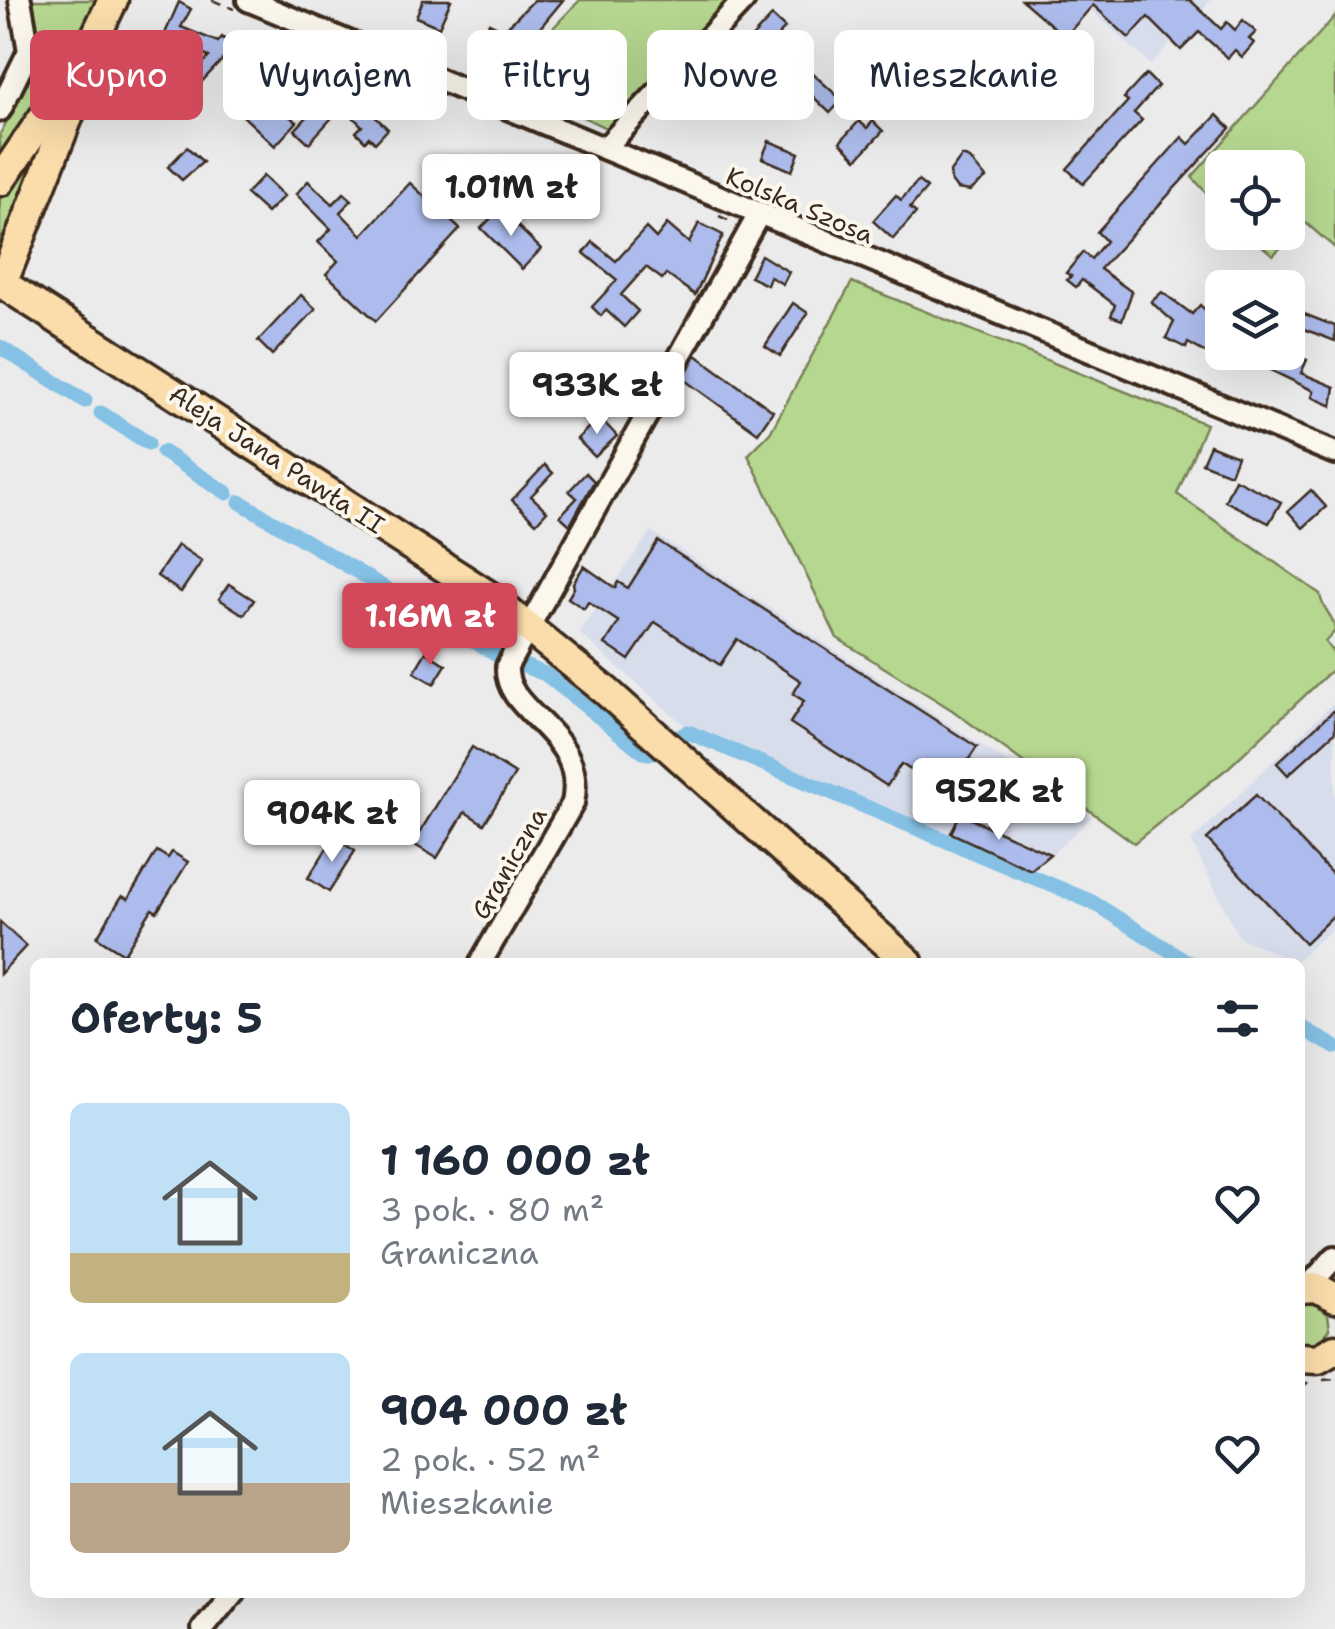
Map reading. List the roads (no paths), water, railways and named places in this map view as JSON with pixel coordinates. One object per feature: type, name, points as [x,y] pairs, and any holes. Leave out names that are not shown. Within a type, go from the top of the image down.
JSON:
[{"type":"main road","points":[[99,30],[113,0]]},
{"type":"main road","points":[[0,181],[42,120]]},
{"type":"main road","points":[[1,283],[67,120]]},
{"type":"main road","name":"Aleja Jana Pawła II","points":[[1,283],[473,586],[606,691],[904,958]]},
{"type":"main road","points":[[1305,1288],[1335,1298]]},
{"type":"street","points":[[0,110],[28,51],[20,0]]},
{"type":"street","name":"Kolska Szosa","points":[[248,0],[758,216],[1335,453]]},
{"type":"street","points":[[605,148],[744,0]]},
{"type":"street","name":"Graniczna","points":[[483,958],[573,802],[576,785],[576,767],[565,749],[518,696],[506,673],[758,216]]},
{"type":"street","points":[[1305,1287],[1335,1257]]},
{"type":"street","points":[[204,1629],[228,1598]]},
{"type":"waterway","points":[[0,347],[85,401]]},
{"type":"waterway","points":[[101,413],[148,443]]},
{"type":"waterway","points":[[163,452],[227,493]]},
{"type":"waterway","points":[[240,502],[501,657]]},
{"type":"waterway","points":[[519,664],[545,674],[643,752],[650,753]]},
{"type":"waterway","points":[[681,736],[688,732],[1092,902],[1182,958]]},
{"type":"waterway","points":[[1305,1030],[1335,1047]]}]
